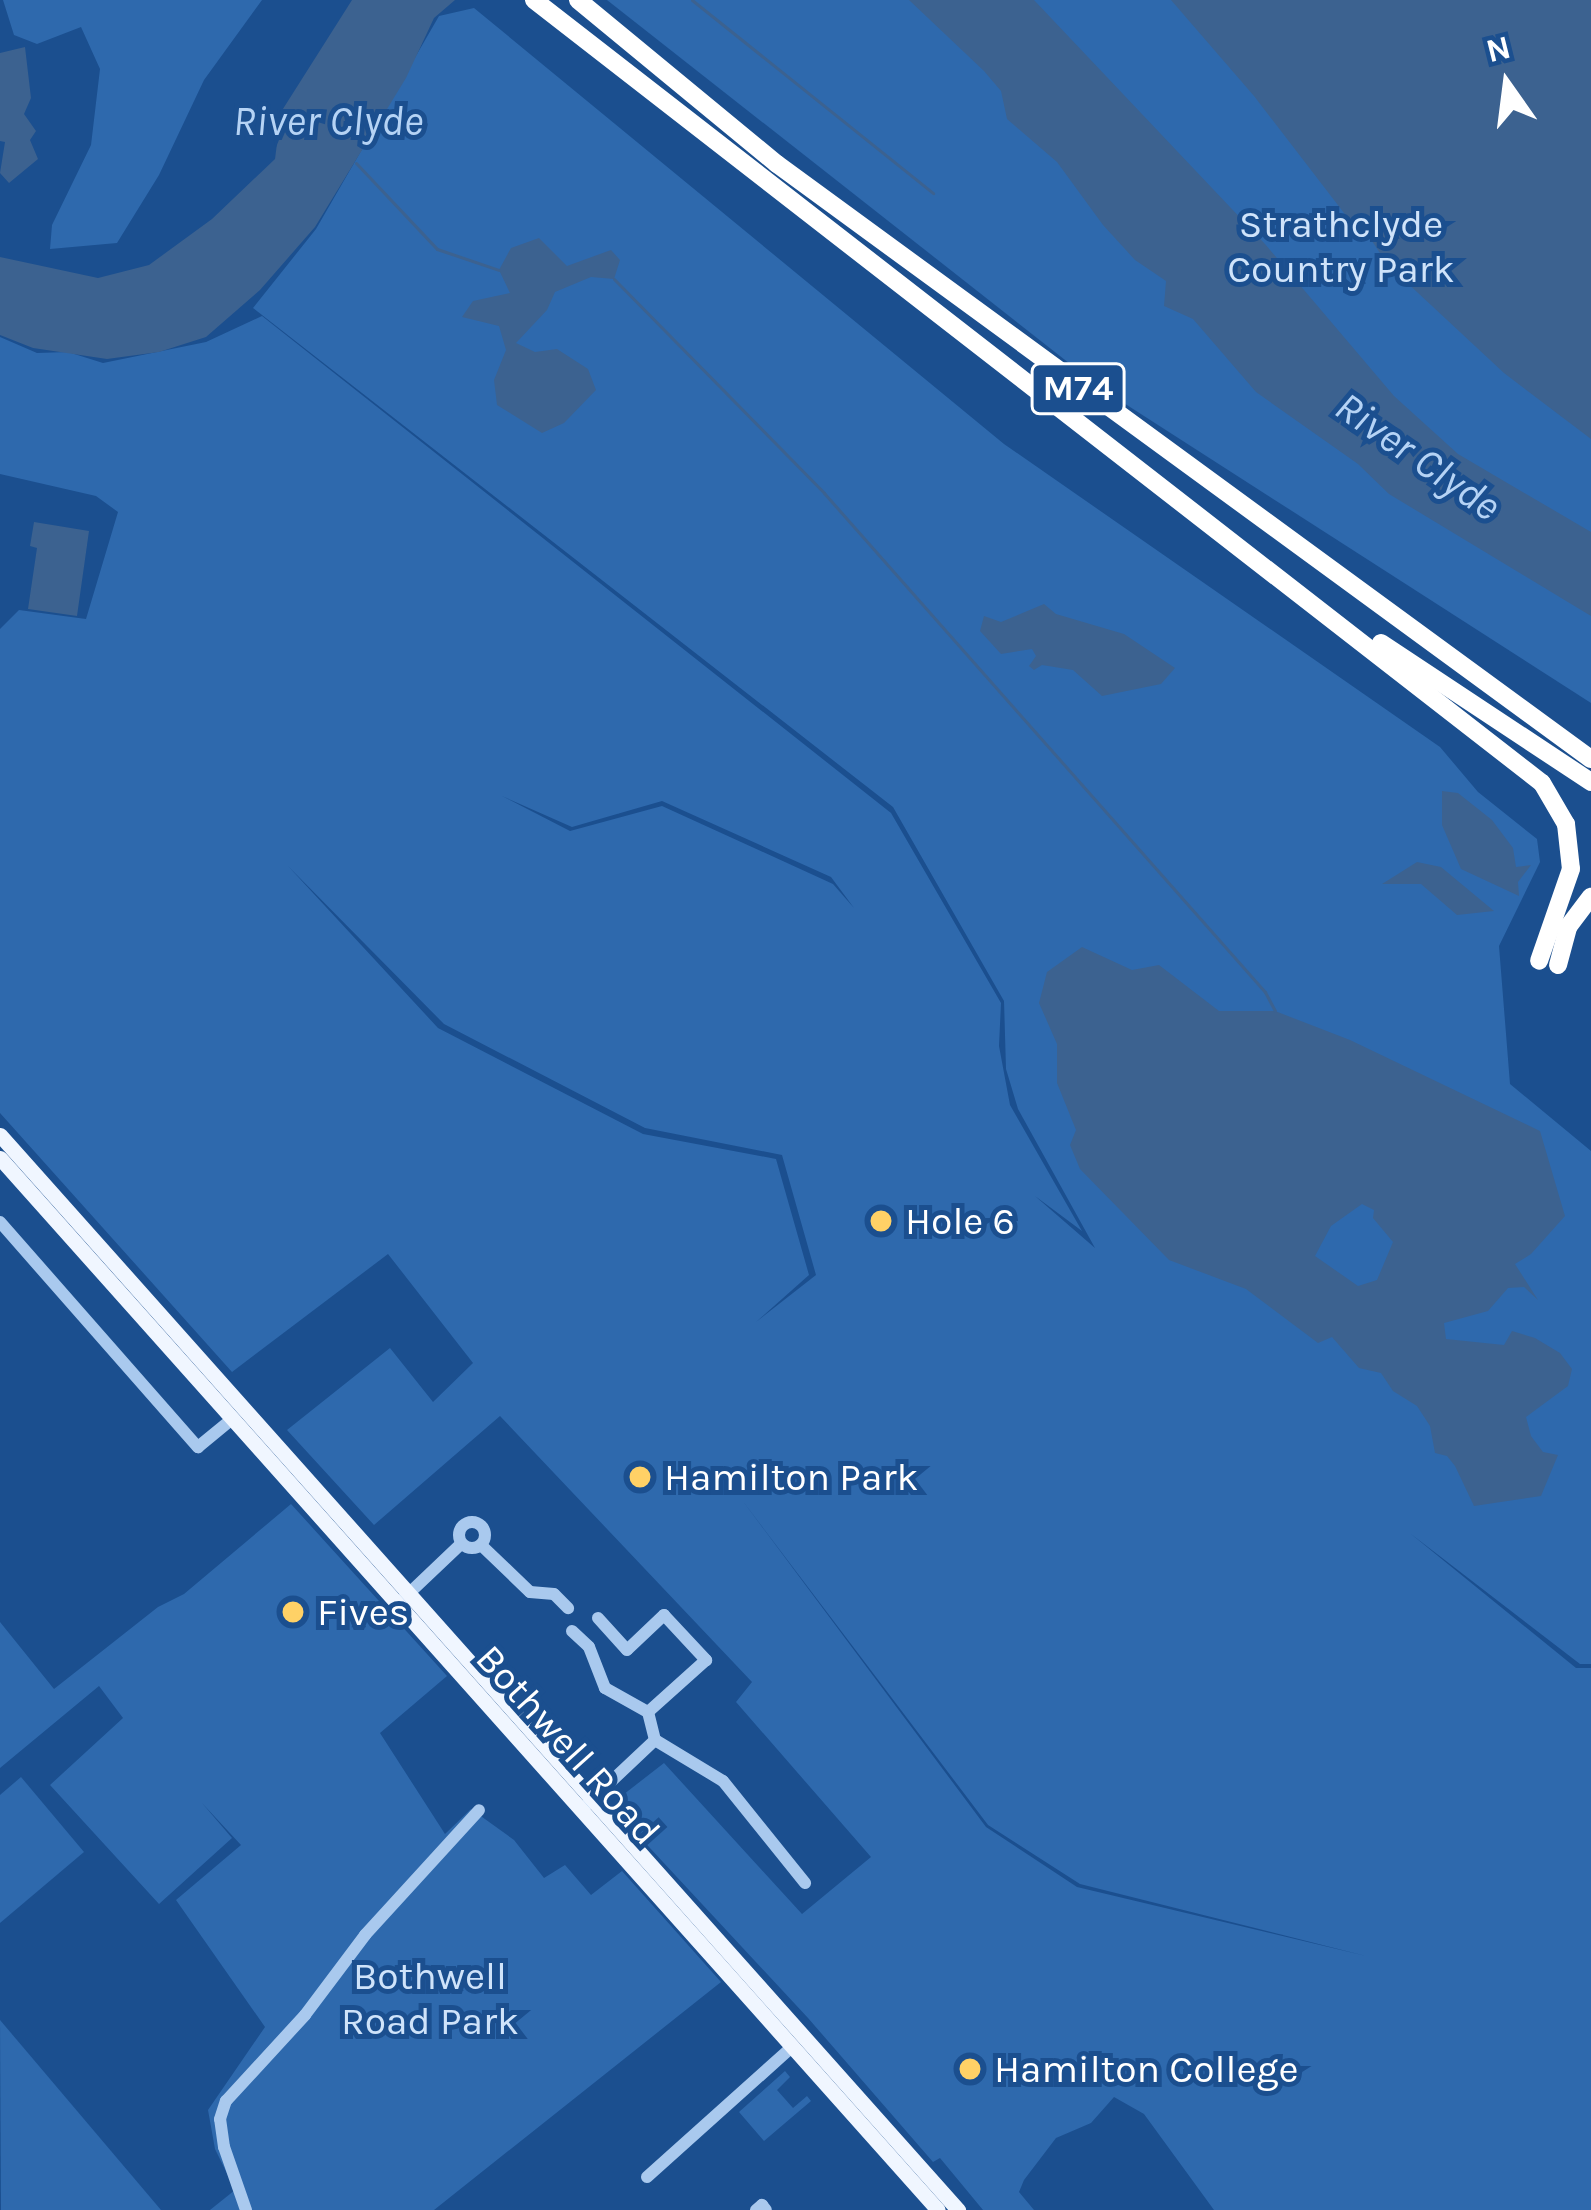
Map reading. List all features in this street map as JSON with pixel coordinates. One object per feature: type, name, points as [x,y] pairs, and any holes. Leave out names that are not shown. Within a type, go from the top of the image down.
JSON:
[{"type":"highway","name":"M74","points":[[535,0],[1271,571],[1591,782]]},
{"type":"highway","name":"M74","points":[[578,0],[777,164],[1591,759]]},
{"type":"highway","points":[[1271,571],[1542,783],[1555,800],[1567,824],[1571,868],[1548,963],[1591,897]]},
{"type":"main road","name":"Bothwell Road","points":[[0,1135],[299,1483],[947,2208]]},
{"type":"main road","name":"Bothwell Road","points":[[0,1158],[238,1413]]},
{"type":"street","points":[[0,1222],[198,1447],[238,1413]]},
{"type":"street","points":[[404,1599],[461,1544],[460,1528],[472,1522],[485,1532],[482,1545]]},
{"type":"street","points":[[461,1544],[469,1549],[482,1545]]},
{"type":"street","points":[[482,1545],[530,1592],[554,1594],[568,1608]]},
{"type":"street","points":[[598,1618],[627,1650],[664,1615],[706,1660],[648,1712]]},
{"type":"street","points":[[589,1647],[608,1630]]},
{"type":"street","points":[[572,1631],[589,1647],[605,1688],[648,1712],[656,1740],[723,1781],[805,1883]]},
{"type":"street","points":[[588,1804],[656,1740]]},
{"type":"street","points":[[246,2210],[224,2146],[220,2119],[226,2101],[413,1895],[479,1810]]},
{"type":"street","points":[[647,2176],[798,2042]]},
{"type":"street","points":[[756,2210],[762,2205],[766,2210]]},
{"type":"green space","points":[[3,0],[262,0],[204,80],[159,175],[117,243],[50,249],[52,225],[91,145],[100,69],[81,27],[37,44],[14,35]]},
{"type":"green space","name":"Strathclyde Country Park","points":[[607,0],[1591,0],[1591,703],[1102,389]]},
{"type":"green space","points":[[474,8],[1004,444],[1440,747],[1478,792],[1537,839],[1540,862],[1499,946],[1510,1084],[1591,1151],[1591,1664],[1580,1664],[1411,1534],[1576,1668],[1591,1668],[1591,2210],[1214,2210],[1144,2114],[1114,2097],[1091,2123],[1056,2138],[1024,2180],[1019,2192],[1034,2210],[983,2210],[940,2158],[933,2162],[808,2018],[610,1805],[664,1763],[802,1914],[871,1857],[736,1702],[752,1682],[500,1416],[374,1525],[287,1430],[390,1348],[433,1402],[473,1363],[388,1254],[232,1372],[0,1113],[0,629],[19,610],[86,619],[118,512],[96,496],[0,474],[0,337],[37,353],[68,352],[103,363],[206,342],[262,316],[891,813],[1001,1003],[999,1046],[1010,1105],[1082,1231],[1035,1196],[1095,1248],[1018,1109],[1006,1069],[1004,1001],[893,807],[253,308],[316,229],[439,16]],"holes":[[[502,796],[572,827],[662,801],[831,877],[854,908],[833,884],[662,806],[570,831]],[[288,866],[444,1024],[645,1128],[782,1155],[816,1275],[756,1322],[809,1275],[776,1159],[643,1134],[438,1028]],[[742,1500],[988,1825],[1080,1884],[1366,1956],[1077,1887],[986,1827]]]},
{"type":"green space","name":"Bothwell Road Park","points":[[291,1504],[447,1676],[380,1733],[445,1834],[471,1809],[514,1840],[544,1878],[565,1865],[591,1895],[622,1871],[721,1982],[434,2210],[210,2210],[235,2190],[215,2149],[208,2110],[265,2027],[176,1900],[241,1845],[202,1803],[232,1838],[159,1904],[50,1785],[123,1718],[99,1686],[0,1768],[0,1622],[54,1689],[158,1607],[184,1594]]},
{"type":"green space","points":[[21,1777],[84,1852],[0,1923],[0,1795]]},
{"type":"green space","points":[[0,2020],[161,2210],[1,2210]]},
{"type":"green space","points":[[785,2071],[790,2077],[777,2090],[793,2108],[807,2096],[811,2101],[764,2141],[739,2112]]},
{"type":"water","name":"River Clyde","points":[[352,0],[455,0],[434,18],[406,78],[315,227],[260,290],[206,337],[159,352],[107,359],[33,348],[0,335],[0,257],[98,278],[149,265],[212,219],[275,159],[281,112]]},
{"type":"water","name":"River Clyde","points":[[909,0],[1034,0],[1265,244],[1394,396],[1458,454],[1591,532],[1591,616],[1389,494],[1358,464],[1256,392],[1193,319],[1164,306],[1166,281],[1135,260],[1057,162],[1007,119],[1001,91],[984,71]]},
{"type":"water","points":[[1171,0],[1591,0],[1591,439],[1504,373],[1388,265],[1370,238],[1381,228],[1378,223],[1373,218],[1354,226],[1254,96]]},
{"type":"water","points":[[25,47],[31,98],[24,114],[36,131],[30,140],[38,159],[9,183],[0,173],[5,142],[0,141],[0,53]]},
{"type":"water","points":[[539,238],[567,266],[611,250],[620,260],[614,279],[591,277],[555,292],[547,310],[516,343],[535,352],[557,349],[588,369],[596,390],[564,423],[542,433],[497,405],[494,380],[506,350],[499,326],[462,317],[473,301],[510,293],[499,270],[511,248]]},
{"type":"water","points":[[34,522],[89,531],[77,616],[28,609],[37,548],[30,546]]},
{"type":"water","points":[[1044,604],[1056,614],[1124,634],[1175,668],[1161,684],[1102,696],[1073,670],[1042,665],[1034,670],[1029,666],[1036,656],[1032,649],[1001,654],[980,631],[984,616],[1001,622]]},
{"type":"water","points":[[1442,791],[1458,793],[1492,820],[1513,848],[1516,867],[1531,865],[1518,882],[1519,896],[1461,869],[1442,825]]},
{"type":"water","points":[[1417,862],[1441,867],[1494,911],[1457,915],[1421,884],[1382,884]]},
{"type":"water","points":[[1082,947],[1132,970],[1159,965],[1219,1011],[1275,1011],[1350,1040],[1540,1131],[1565,1216],[1531,1254],[1515,1264],[1538,1300],[1524,1287],[1508,1288],[1488,1311],[1444,1323],[1446,1339],[1504,1345],[1512,1331],[1535,1338],[1560,1353],[1572,1369],[1568,1386],[1526,1417],[1531,1436],[1543,1452],[1558,1455],[1541,1496],[1474,1506],[1455,1466],[1447,1456],[1435,1453],[1430,1426],[1417,1406],[1393,1391],[1381,1373],[1359,1368],[1332,1337],[1318,1343],[1246,1289],[1169,1260],[1080,1169],[1070,1145],[1076,1130],[1057,1083],[1057,1044],[1039,1003],[1047,972]],"holes":[[[1362,1204],[1374,1210],[1373,1218],[1393,1242],[1377,1280],[1358,1286],[1315,1256],[1331,1226]]]},
{"type":"waterway","points":[[692,0],[933,193]]},
{"type":"waterway","points":[[356,163],[437,249],[499,270]]},
{"type":"waterway","points":[[614,279],[824,493],[1265,992],[1275,1011]]},
{"type":"place","name":"Hole 6","points":[[881,1221]]},
{"type":"place","name":"Hamilton Park","points":[[640,1477]]},
{"type":"place","name":"Fives","points":[[293,1612]]},
{"type":"place","name":"Hamilton College","points":[[970,2069]]}]
